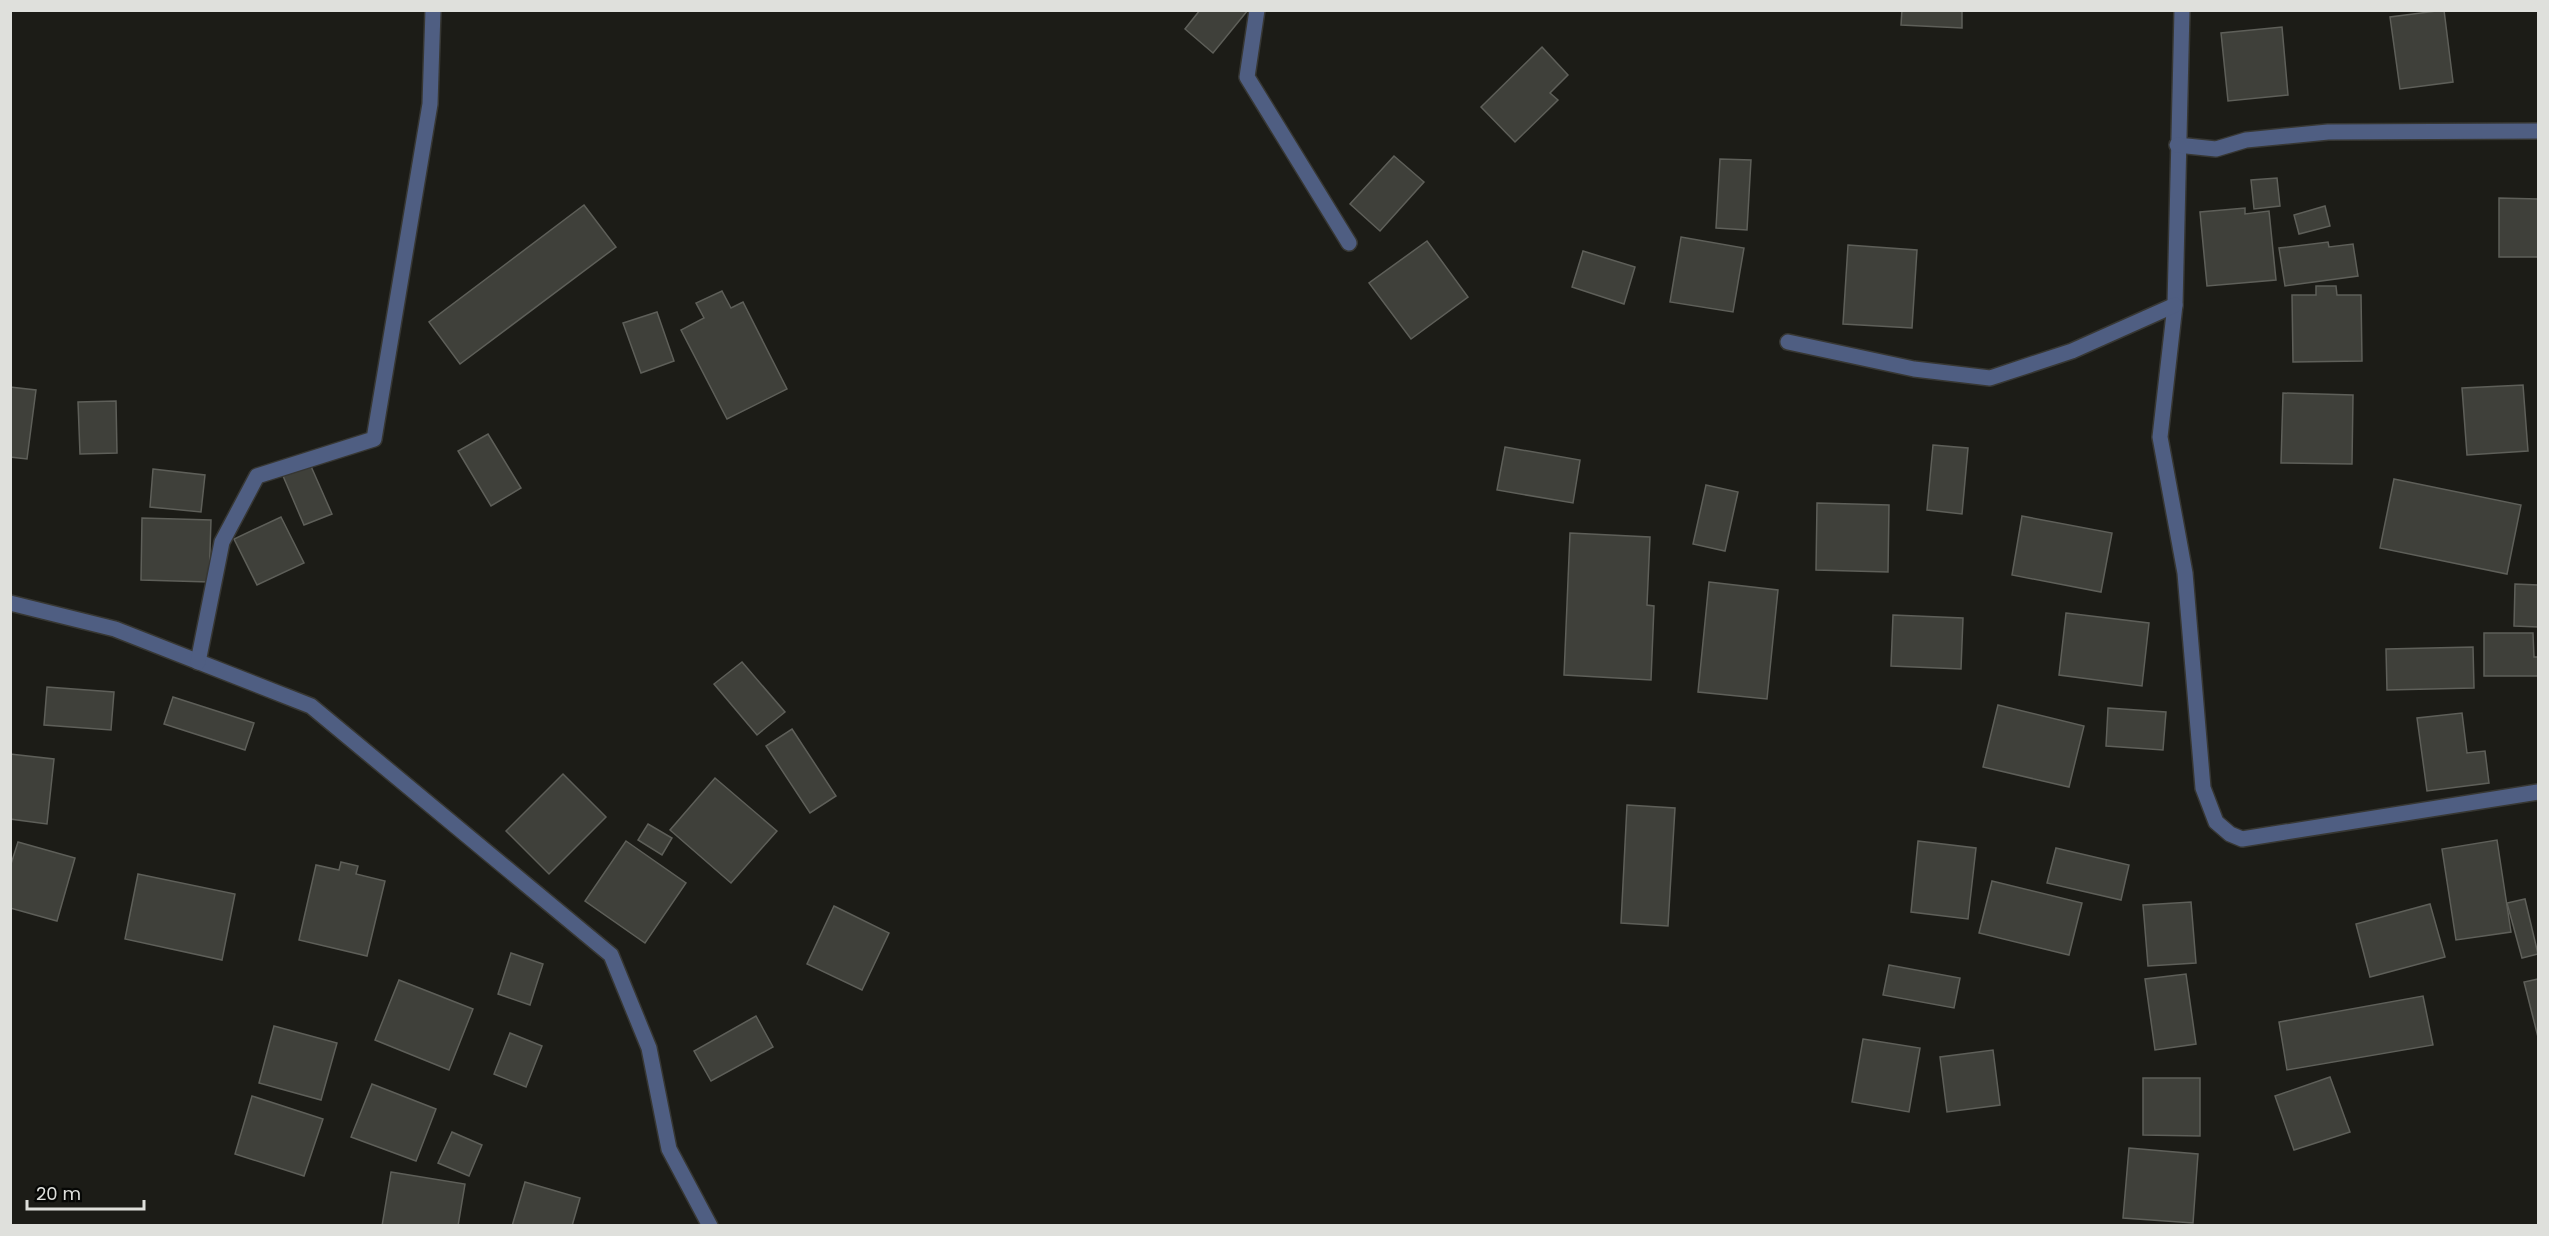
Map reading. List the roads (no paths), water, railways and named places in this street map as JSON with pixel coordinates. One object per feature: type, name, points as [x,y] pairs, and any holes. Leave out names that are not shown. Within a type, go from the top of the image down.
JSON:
[{"type":"street","points":[[198,662],[222,542],[257,476],[374,439],[430,104],[433,10]]},
{"type":"street","points":[[1257,10],[1247,77],[1349,243]]},
{"type":"street","points":[[2182,10],[2175,305],[2160,437],[2185,573],[2203,788],[2216,822],[2230,834],[2242,839],[2538,792]]},
{"type":"street","points":[[2177,145],[2216,149],[2246,140],[2328,132],[2538,131]]},
{"type":"street","points":[[1788,342],[1914,369],[1990,378],[2072,351],[2175,305]]},
{"type":"street","points":[[10,603],[115,629],[311,706],[610,955],[649,1048],[669,1149],[710,1226]]}]
